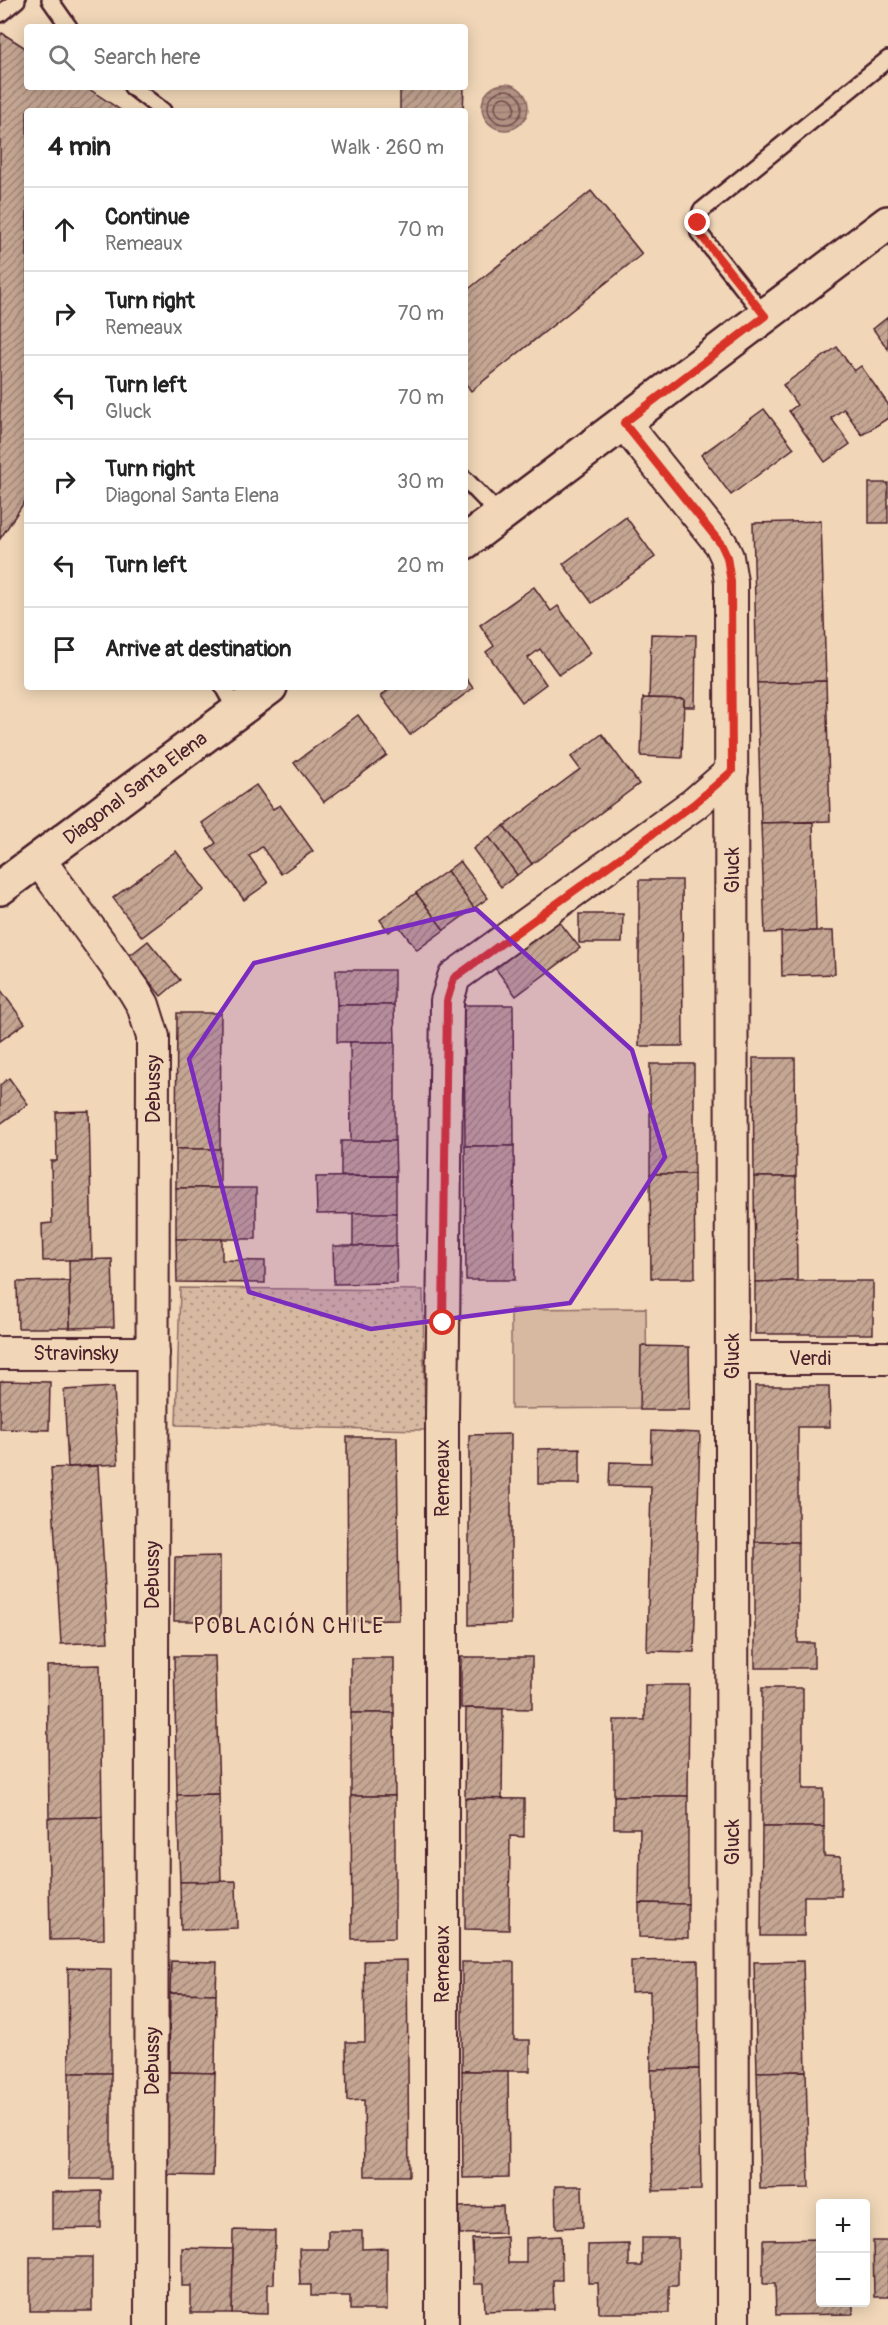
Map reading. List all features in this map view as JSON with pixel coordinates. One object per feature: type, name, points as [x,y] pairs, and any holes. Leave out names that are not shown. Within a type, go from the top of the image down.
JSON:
[{"type":"main road","points":[[468,540],[888,223]]},
{"type":"main road","name":"Diagonal Santa Elena","points":[[0,888],[39,860],[230,699],[260,690]]},
{"type":"street","name":"Gluck","points":[[624,423],[713,533],[727,557],[731,582],[733,2325]]},
{"type":"street","name":"Remeaux","points":[[442,2325],[442,1416],[447,1001],[454,978],[694,804],[732,771]]},
{"type":"street","name":"Debussy","points":[[39,860],[143,1005],[151,1029],[153,1054],[151,2325]]},
{"type":"street","name":"Stravinsky","points":[[0,1353],[153,1353]]},
{"type":"street","name":"Verdi","points":[[732,1358],[888,1358]]},
{"type":"lane","points":[[0,14],[17,0]]},
{"type":"lane","points":[[50,0],[67,24]]},
{"type":"lane","points":[[765,316],[699,233],[698,223],[701,211],[888,59]]},
{"type":"lane","points":[[136,90],[159,108]]},
{"type":"lane","points":[[468,482],[500,515]]},
{"type":"highlighted area","points":[[476,909],[632,1050],[665,1157],[570,1303],[371,1329],[249,1292],[189,1059],[254,963]]},
{"type":"shaded area","points":[[180,1288],[423,1290],[425,1430],[176,1425]]},
{"type":"shaded area","points":[[646,1308],[647,1408],[511,1409],[511,1309]]},
{"type":"water","points":[[505,84],[521,91],[528,107],[521,123],[505,130],[489,123],[482,107],[489,91]]},
{"type":"building","points":[[2,33],[24,47],[24,90],[90,90],[118,108],[24,108],[24,503],[0,539],[0,36]]},
{"type":"building","points":[[400,90],[464,90],[463,108],[400,108]]},
{"type":"building","points":[[591,191],[642,254],[471,391],[468,387],[468,290]]},
{"type":"building","points":[[888,317],[888,349],[873,329]]},
{"type":"building","points":[[837,347],[854,371],[861,366],[888,404],[888,418],[862,435],[844,409],[831,418],[850,444],[825,462],[789,411],[797,405],[783,385]]},
{"type":"building","points":[[764,409],[794,448],[731,495],[701,455]]},
{"type":"building","points":[[869,483],[888,483],[888,523],[869,523]]},
{"type":"building","points":[[626,517],[655,557],[592,603],[563,564]]},
{"type":"building","points":[[821,521],[826,681],[757,683],[753,523]]},
{"type":"building","points":[[534,587],[551,611],[558,606],[591,653],[559,675],[540,649],[528,658],[546,684],[522,702],[486,652],[494,646],[480,625]]},
{"type":"building","points":[[651,634],[696,635],[695,707],[684,707],[684,699],[649,698]]},
{"type":"building","points":[[468,681],[473,688],[410,735],[381,696],[388,690],[468,690]]},
{"type":"building","points":[[826,681],[830,821],[761,823],[757,683]]},
{"type":"building","points":[[643,698],[684,699],[682,758],[641,756]]},
{"type":"building","points":[[358,715],[387,755],[324,802],[294,763]]},
{"type":"building","points":[[602,734],[639,784],[532,864],[504,826],[580,769],[571,757]]},
{"type":"building","points":[[256,785],[273,809],[280,805],[313,851],[281,874],[262,847],[249,856],[268,883],[244,900],[207,850],[216,843],[202,823]]},
{"type":"building","points":[[813,822],[816,931],[765,933],[761,823]]},
{"type":"building","points":[[504,826],[532,864],[517,875],[489,837]]},
{"type":"building","points":[[489,837],[517,875],[501,887],[473,849]]},
{"type":"building","points":[[176,851],[205,890],[142,937],[113,898]]},
{"type":"building","points":[[460,861],[488,898],[474,908],[447,871]]},
{"type":"building","points":[[447,871],[474,908],[444,930],[416,893]]},
{"type":"building","points":[[639,880],[682,880],[683,1046],[639,1046]]},
{"type":"building","points":[[416,893],[444,930],[417,950],[398,925],[389,932],[380,920]]},
{"type":"building","points":[[579,914],[623,914],[622,943],[579,943]]},
{"type":"building","points":[[558,920],[580,948],[516,996],[495,968]]},
{"type":"building","points":[[833,931],[835,974],[782,976],[781,932]]},
{"type":"building","points":[[148,941],[180,980],[161,996],[129,956]]},
{"type":"building","points":[[336,970],[394,970],[394,1005],[337,1005]]},
{"type":"building","points":[[0,989],[25,1023],[0,1041]]},
{"type":"building","points":[[337,1005],[394,1005],[395,1042],[337,1042]]},
{"type":"building","points":[[464,1005],[513,1005],[514,1146],[465,1146]]},
{"type":"building","points":[[177,1013],[221,1013],[220,1149],[176,1149]]},
{"type":"building","points":[[350,1042],[395,1042],[395,1141],[351,1141]]},
{"type":"building","points":[[753,1058],[795,1058],[796,1177],[754,1177]]},
{"type":"building","points":[[650,1064],[694,1064],[694,1174],[650,1174]]},
{"type":"building","points":[[9,1078],[28,1104],[0,1124],[0,1085]]},
{"type":"building","points":[[89,1111],[92,1259],[43,1261],[42,1224],[52,1223],[51,1161],[57,1161],[56,1112]]},
{"type":"building","points":[[341,1141],[395,1141],[396,1176],[341,1176]]},
{"type":"building","points":[[465,1146],[514,1146],[515,1280],[466,1280]]},
{"type":"building","points":[[176,1149],[220,1149],[220,1188],[176,1188]]},
{"type":"building","points":[[650,1174],[694,1174],[695,1278],[651,1278]]},
{"type":"building","points":[[396,1176],[396,1213],[317,1214],[316,1177]]},
{"type":"building","points":[[754,1177],[796,1177],[797,1281],[755,1282]]},
{"type":"building","points":[[176,1188],[256,1188],[256,1239],[176,1239]]},
{"type":"building","points":[[353,1213],[396,1213],[396,1246],[353,1246]]},
{"type":"building","points":[[176,1239],[222,1239],[222,1260],[265,1261],[265,1283],[177,1282]]},
{"type":"building","points":[[333,1246],[396,1246],[397,1283],[334,1284]]},
{"type":"building","points":[[112,1259],[114,1327],[70,1328],[69,1260]]},
{"type":"building","points":[[69,1281],[70,1328],[18,1328],[17,1282]]},
{"type":"building","points":[[873,1281],[873,1334],[755,1334],[755,1282]]},
{"type":"building","points":[[641,1346],[689,1347],[690,1410],[640,1410]]},
{"type":"building","points":[[0,1381],[50,1382],[49,1430],[0,1429]]},
{"type":"building","points":[[755,1386],[829,1386],[830,1427],[798,1427],[798,1542],[755,1542]]},
{"type":"building","points":[[114,1387],[118,1464],[68,1467],[64,1390]]},
{"type":"building","points":[[652,1431],[700,1433],[694,1652],[647,1651],[651,1487],[609,1486],[610,1462],[651,1463]]},
{"type":"building","points":[[511,1434],[511,1624],[469,1625],[469,1435]]},
{"type":"building","points":[[347,1437],[397,1437],[399,1620],[348,1621]]},
{"type":"building","points":[[580,1448],[580,1484],[538,1484],[538,1449]]},
{"type":"building","points":[[98,1466],[108,1642],[61,1644],[51,1468]]},
{"type":"building","points":[[755,1542],[798,1542],[798,1643],[814,1643],[814,1668],[755,1668]]},
{"type":"building","points":[[220,1556],[220,1621],[174,1621],[175,1557]]},
{"type":"building","points":[[174,1656],[215,1656],[219,1794],[177,1795]]},
{"type":"building","points":[[461,1657],[532,1657],[532,1709],[461,1708]]},
{"type":"building","points":[[351,1658],[394,1658],[394,1713],[351,1713]]},
{"type":"building","points":[[100,1665],[102,1817],[49,1818],[47,1666]]},
{"type":"building","points":[[645,1685],[689,1685],[688,1796],[614,1796],[614,1720],[645,1720]]},
{"type":"building","points":[[762,1688],[803,1688],[803,1789],[824,1789],[824,1827],[762,1827]]},
{"type":"building","points":[[466,1708],[503,1709],[502,1799],[465,1798]]},
{"type":"building","points":[[351,1713],[394,1713],[395,1796],[351,1796]]},
{"type":"building","points":[[219,1794],[221,1882],[180,1882],[177,1795]]},
{"type":"building","points":[[351,1796],[395,1796],[395,1938],[352,1939]]},
{"type":"building","points":[[614,1796],[688,1796],[688,1904],[639,1903],[640,1828],[614,1828]]},
{"type":"building","points":[[465,1798],[524,1799],[524,1837],[510,1836],[509,1930],[465,1929]]},
{"type":"building","points":[[102,1817],[104,1939],[50,1940],[48,1818]]},
{"type":"building","points":[[762,1827],[824,1827],[824,1856],[841,1857],[841,1896],[804,1896],[804,1936],[761,1936]]},
{"type":"building","points":[[236,1881],[237,1928],[181,1930],[180,1882]]},
{"type":"building","points":[[639,1903],[688,1904],[688,1938],[639,1937]]},
{"type":"building","points":[[407,1960],[409,2176],[365,2176],[364,2100],[347,2101],[346,2042],[365,2042],[364,1961]]},
{"type":"building","points":[[698,1960],[699,2069],[651,2070],[650,1991],[631,1992],[631,1961]]},
{"type":"building","points":[[171,1961],[217,1962],[216,1994],[170,1993]]},
{"type":"building","points":[[803,1961],[806,2071],[757,2072],[754,1962]]},
{"type":"building","points":[[462,1962],[514,1962],[514,2040],[530,2040],[530,2071],[462,2071]]},
{"type":"building","points":[[68,1968],[111,1969],[111,2073],[69,2073]]},
{"type":"building","points":[[170,1993],[216,1994],[215,2073],[169,2072]]},
{"type":"building","points":[[699,2069],[701,2190],[653,2191],[651,2070]]},
{"type":"building","points":[[462,2071],[508,2071],[509,2177],[463,2178]]},
{"type":"building","points":[[806,2071],[809,2188],[760,2189],[757,2072]]},
{"type":"building","points":[[169,2072],[215,2073],[213,2176],[166,2175]]},
{"type":"building","points":[[69,2073],[111,2073],[111,2179],[69,2179]]},
{"type":"building","points":[[555,2186],[582,2186],[583,2227],[556,2228]]},
{"type":"building","points":[[101,2191],[101,2228],[52,2229],[52,2192]]},
{"type":"building","points":[[503,2206],[504,2233],[460,2234],[458,2207]]},
{"type":"building","points":[[233,2230],[275,2231],[274,2284],[268,2284],[268,2314],[232,2313]]},
{"type":"building","points":[[328,2231],[362,2231],[362,2249],[387,2248],[387,2310],[350,2310],[350,2296],[311,2296],[311,2285],[300,2285],[299,2249],[328,2249]]},
{"type":"building","points":[[561,2236],[562,2280],[553,2280],[554,2309],[485,2311],[484,2284],[474,2284],[472,2239],[507,2237],[508,2263],[526,2263],[526,2238]]},
{"type":"building","points":[[642,2238],[678,2238],[678,2286],[669,2286],[669,2313],[599,2313],[598,2283],[588,2283],[588,2245],[629,2244],[629,2266],[642,2266]]},
{"type":"building","points":[[816,2239],[816,2307],[853,2307],[853,2314],[776,2315],[775,2284],[763,2284],[763,2240]]},
{"type":"building","points":[[873,2241],[888,2241],[888,2297],[874,2297]]},
{"type":"building","points":[[182,2248],[233,2249],[232,2313],[191,2313],[191,2286],[182,2286]]},
{"type":"building","points":[[30,2257],[92,2257],[92,2311],[30,2311]]},
{"type":"district","name":"POBLACIÓN CHILE","points":[[289,1626]]},
{"type":"route","points":[[443,1323],[447,1001],[454,978],[694,804],[732,771],[731,582],[727,557],[713,533],[624,423],[765,316],[699,233],[698,223]]}]
